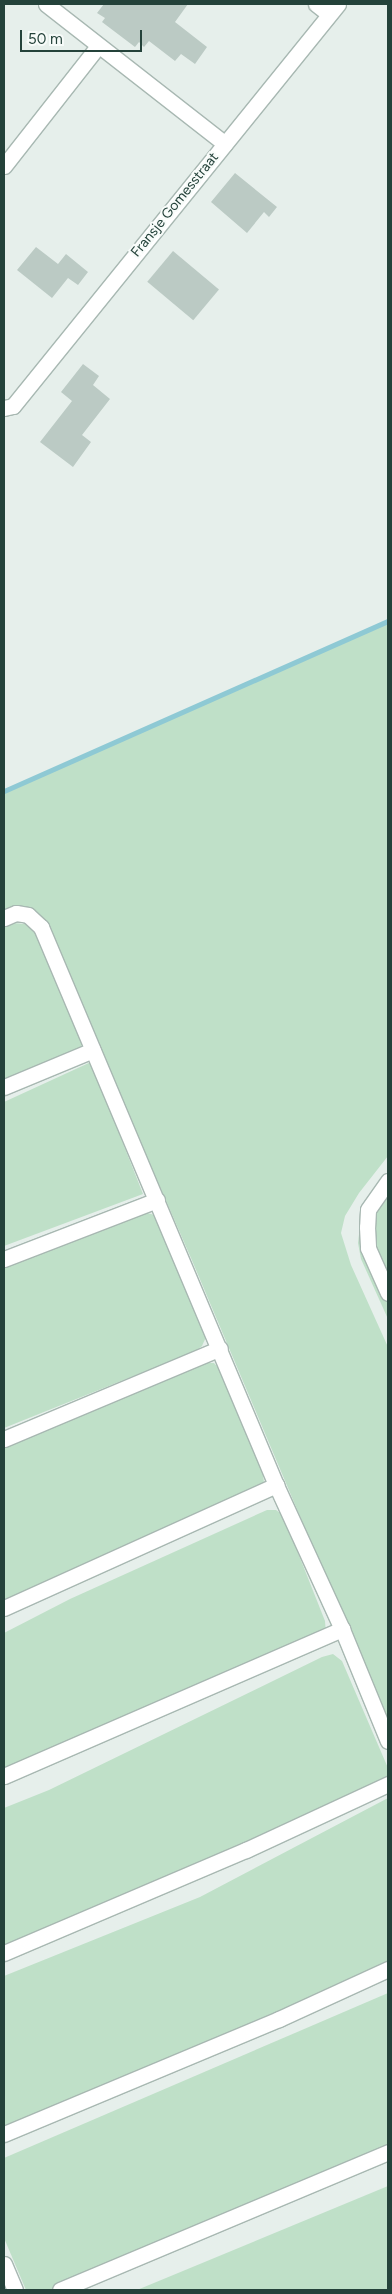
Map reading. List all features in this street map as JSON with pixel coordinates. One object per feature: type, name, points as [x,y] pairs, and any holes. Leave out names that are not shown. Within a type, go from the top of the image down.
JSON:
[{"type":"street","points":[[46,4],[225,144]]},
{"type":"street","points":[[316,4],[333,9]]},
{"type":"street","name":"Fransje Gomesstraat","points":[[8,407],[225,144],[333,9]]},
{"type":"street","points":[[4,166],[98,46]]},
{"type":"street","points":[[4,918],[16,913],[28,915],[41,927],[220,1348],[276,1485],[342,1629],[388,1741]]},
{"type":"street","points":[[4,1087],[93,1050]]},
{"type":"street","points":[[388,1181],[368,1210],[367,1227],[368,1248],[388,1293]]},
{"type":"street","points":[[4,1259],[157,1200]]},
{"type":"street","points":[[4,1439],[220,1348]]},
{"type":"street","points":[[4,1608],[276,1485]]},
{"type":"street","points":[[4,1776],[342,1629]]},
{"type":"street","points":[[4,1953],[246,1850],[388,1784]]},
{"type":"street","points":[[4,2134],[279,2019],[388,1969]]},
{"type":"street","points":[[60,2290],[388,2152]]},
{"type":"street","points":[[4,2264],[15,2290]]},
{"type":"green space","points":[[388,621],[388,1156],[359,1193],[345,1216],[341,1233],[351,1265],[388,1347],[388,1725],[191,1258],[43,919],[28,907],[14,907],[4,911],[4,791]]},
{"type":"green space","points":[[13,923],[25,924],[35,931],[81,1037],[82,1045],[75,1052],[4,1081],[4,927]]},
{"type":"green space","points":[[91,1062],[143,1194],[4,1246],[4,1102]]},
{"type":"green space","points":[[388,1182],[388,1319],[361,1259],[358,1243],[360,1226]]},
{"type":"green space","points":[[147,1213],[155,1215],[206,1337],[202,1346],[196,1351],[4,1428],[4,1268],[23,1258]]},
{"type":"green space","points":[[205,1363],[214,1363],[222,1372],[263,1474],[264,1483],[4,1611],[4,1446]]},
{"type":"green space","points":[[267,1510],[276,1510],[283,1515],[325,1621],[326,1634],[4,1786],[4,1633],[70,1599]]},
{"type":"green space","points":[[333,1654],[342,1661],[388,1768],[388,1778],[4,1954],[4,1808],[49,1790],[322,1657]]},
{"type":"green space","points":[[388,1798],[388,1974],[4,2137],[4,1976],[200,1897]]},
{"type":"green space","points":[[388,1993],[388,2159],[81,2290],[26,2290],[4,2238],[4,2158]]},
{"type":"green space","points":[[388,2186],[388,2290],[137,2290]]},
{"type":"building","points":[[104,4],[188,4],[175,22],[207,47],[195,64],[181,54],[175,61],[149,41],[144,47],[139,42],[135,47],[102,22],[105,18],[97,13]]},
{"type":"building","points":[[235,173],[277,207],[269,217],[264,212],[247,233],[211,202]]},
{"type":"building","points":[[36,247],[58,264],[66,254],[88,272],[78,285],[68,278],[52,298],[17,270]]},
{"type":"building","points":[[173,251],[219,290],[193,320],[147,282]]},
{"type":"building","points":[[83,364],[99,376],[93,385],[110,399],[82,435],[91,442],[73,467],[40,442],[72,401],[61,392]]},
{"type":"waterway","points":[[4,791],[388,621]]}]
